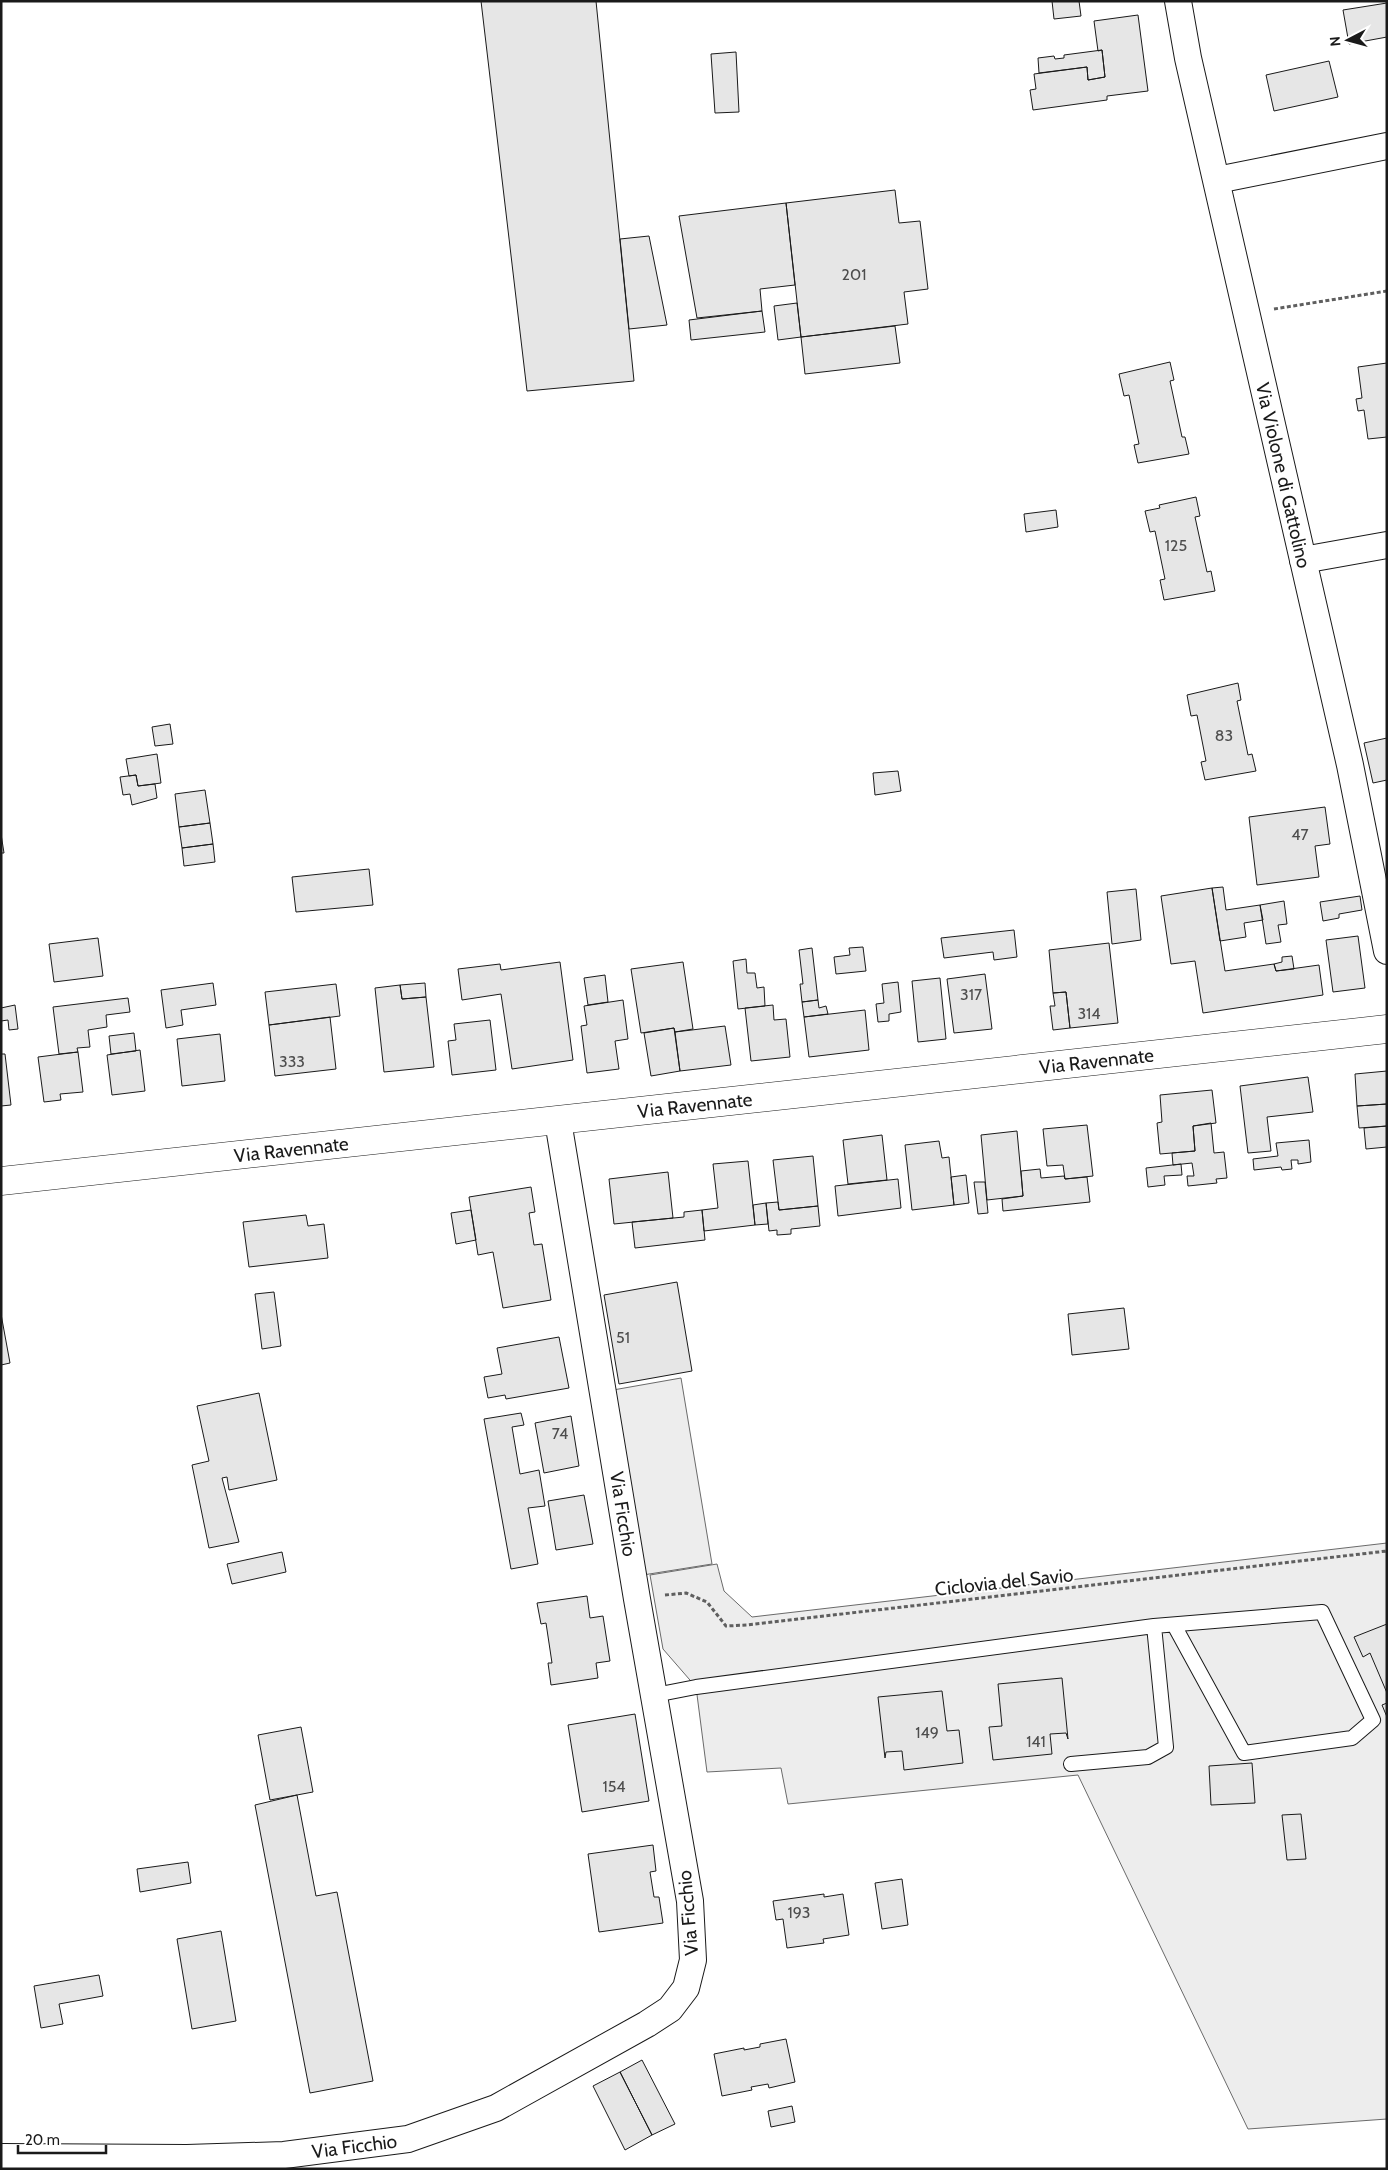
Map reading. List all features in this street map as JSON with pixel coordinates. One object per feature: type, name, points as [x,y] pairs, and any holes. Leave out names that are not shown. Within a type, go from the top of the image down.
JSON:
[{"type":"main road","name":"Via Ravennate","points":[[1,1181],[1387,1029]]},
{"type":"street","name":"Via Violone di Gattolino","points":[[1178,1],[1188,58],[1350,765],[1387,951]]},
{"type":"street","points":[[1217,180],[1387,146]]},
{"type":"street","points":[[1303,560],[1387,545]]},
{"type":"street","name":"Via Ficchio","points":[[1,2157],[187,2158],[284,2155],[408,2139],[496,2108],[647,2024],[670,2009],[686,1988],[693,1960],[690,1901],[558,1120]]},
{"type":"lane","points":[[655,1695],[696,1687],[1154,1626],[1322,1612],[1373,1720],[1352,1738],[1244,1753],[1174,1625]]},
{"type":"lane","points":[[1071,1764],[1148,1757],[1166,1747],[1154,1626]]},
{"type":"path","points":[[1247,314],[1387,291]]},
{"type":"path","name":"Ciclovia del Savio","points":[[638,1599],[686,1592],[707,1602],[726,1626],[1387,1552]]},
{"type":"shaded area","points":[[681,1378],[712,1564],[643,1575],[613,1390]]},
{"type":"shaded area","points":[[1387,1543],[1387,2119],[1248,2129],[1078,1775],[788,1804],[781,1768],[707,1772],[696,1687],[663,1649],[650,1575],[717,1564],[724,1591],[752,1617]]},
{"type":"building","points":[[481,1],[596,1],[634,381],[527,391]]},
{"type":"building","points":[[1052,1],[1079,1],[1081,16],[1054,19]]},
{"type":"building","points":[[1387,3],[1387,37],[1349,44],[1343,10]]},
{"type":"building","points":[[1138,15],[1148,91],[1107,96],[1107,100],[1033,110],[1030,90],[1036,89],[1034,74],[1087,67],[1088,80],[1105,77],[1102,50],[1098,51],[1094,21]]},
{"type":"building","points":[[1102,50],[1105,77],[1088,80],[1087,67],[1039,73],[1038,58],[1054,56],[1055,59],[1064,58],[1064,55]]},
{"type":"building","points":[[736,52],[739,112],[715,113],[711,54]]},
{"type":"building","points":[[1329,61],[1338,97],[1274,111],[1266,75]]},
{"type":"building","points":[[895,190],[899,223],[920,221],[928,289],[904,292],[908,324],[801,337],[786,203]]},
{"type":"building","points":[[786,203],[795,285],[760,289],[762,311],[697,318],[679,216]]},
{"type":"building","points":[[649,236],[667,325],[629,329],[620,239]]},
{"type":"building","points":[[797,303],[801,337],[778,340],[774,306]]},
{"type":"building","points":[[762,311],[765,332],[691,340],[689,320]]},
{"type":"building","points":[[895,326],[900,363],[805,374],[801,337]]},
{"type":"building","points":[[1170,362],[1174,380],[1170,381],[1182,437],[1185,437],[1189,454],[1138,463],[1134,445],[1139,444],[1129,395],[1124,396],[1119,374]]},
{"type":"building","points":[[1387,363],[1387,437],[1368,439],[1364,410],[1358,411],[1356,399],[1362,398],[1358,367]]},
{"type":"building","points":[[1196,497],[1200,516],[1195,517],[1207,572],[1211,571],[1215,591],[1164,600],[1160,580],[1165,579],[1155,531],[1150,532],[1145,511],[1160,508],[1159,505]]},
{"type":"building","points":[[1056,510],[1058,527],[1026,532],[1024,514]]},
{"type":"building","points":[[1238,683],[1241,700],[1237,701],[1248,755],[1252,754],[1256,771],[1205,780],[1201,762],[1206,761],[1197,715],[1191,716],[1187,695]]},
{"type":"building","points":[[170,724],[173,744],[155,746],[152,727]]},
{"type":"building","points":[[1387,738],[1387,780],[1373,783],[1364,743]]},
{"type":"building","points":[[157,754],[161,783],[138,786],[136,775],[129,776],[126,759]]},
{"type":"building","points":[[898,771],[901,791],[875,795],[873,773]]},
{"type":"building","points":[[136,775],[138,786],[155,784],[157,798],[132,805],[130,794],[123,795],[120,777]]},
{"type":"building","points":[[205,790],[210,823],[179,827],[175,794]]},
{"type":"building","points":[[1325,807],[1330,844],[1315,846],[1319,877],[1257,885],[1249,817]]},
{"type":"building","points":[[210,823],[213,844],[182,848],[179,827]]},
{"type":"building","points":[[1,834],[4,853],[1,853]]},
{"type":"building","points":[[213,844],[215,862],[184,866],[182,848]]},
{"type":"building","points":[[369,869],[373,905],[296,912],[292,877]]},
{"type":"building","points":[[1223,887],[1226,910],[1260,905],[1263,920],[1244,923],[1246,937],[1220,941],[1212,888]]},
{"type":"building","points":[[1212,888],[1225,971],[1274,964],[1276,971],[1319,965],[1323,995],[1203,1013],[1195,961],[1171,964],[1161,896]]},
{"type":"building","points":[[1136,889],[1141,940],[1112,944],[1107,892]]},
{"type":"building","points":[[1360,896],[1362,910],[1339,914],[1339,918],[1323,921],[1320,902]]},
{"type":"building","points":[[1284,901],[1287,924],[1278,925],[1281,942],[1266,944],[1260,905]]},
{"type":"building","points":[[1014,930],[1017,957],[994,960],[993,952],[944,958],[941,938]]},
{"type":"building","points":[[1358,936],[1365,988],[1333,992],[1326,940]]},
{"type":"building","points":[[98,938],[103,976],[54,982],[49,944]]},
{"type":"building","points":[[1109,943],[1118,1023],[1070,1028],[1066,992],[1053,993],[1049,950]]},
{"type":"building","points":[[863,947],[866,971],[836,974],[834,957],[850,955],[849,948]]},
{"type":"building","points":[[812,948],[818,1000],[802,1002],[800,984],[803,984],[799,950]]},
{"type":"building","points":[[1292,956],[1294,969],[1276,971],[1274,964],[1282,962],[1282,957]]},
{"type":"building","points":[[746,959],[747,973],[755,973],[757,988],[764,987],[765,1006],[738,1009],[733,961]]},
{"type":"building","points":[[560,962],[573,1060],[512,1069],[501,994],[462,1000],[458,969],[500,964],[501,970]]},
{"type":"building","points":[[683,962],[693,1029],[675,1032],[674,1028],[641,1033],[631,969]]},
{"type":"building","points":[[985,974],[992,1029],[954,1033],[947,979]]},
{"type":"building","points":[[605,975],[608,1002],[588,1005],[584,978]]},
{"type":"building","points":[[940,978],[946,1039],[918,1042],[912,981]]},
{"type":"building","points":[[898,982],[901,1012],[889,1014],[889,1021],[878,1022],[876,1004],[884,1003],[882,984]]},
{"type":"building","points":[[213,983],[216,1005],[181,1010],[183,1025],[166,1028],[161,990]]},
{"type":"building","points":[[425,983],[426,997],[402,999],[400,985]]},
{"type":"building","points":[[336,984],[340,1016],[269,1025],[265,992]]},
{"type":"building","points":[[400,985],[402,999],[426,997],[434,1067],[384,1072],[375,988]]},
{"type":"building","points":[[1066,992],[1070,1028],[1053,1030],[1050,1006],[1055,1006],[1053,993]]},
{"type":"building","points":[[128,998],[130,1012],[106,1015],[107,1027],[88,1030],[90,1047],[77,1048],[78,1052],[59,1054],[53,1007]]},
{"type":"building","points":[[623,1000],[628,1039],[615,1041],[619,1069],[587,1073],[581,1026],[587,1025],[584,1006]]},
{"type":"building","points":[[818,1000],[819,1008],[826,1006],[828,1014],[804,1017],[802,1002]]},
{"type":"building","points":[[15,1005],[18,1029],[9,1030],[8,1020],[1,1021],[1,1008]]},
{"type":"building","points":[[773,1005],[774,1020],[786,1019],[790,1057],[751,1061],[745,1008]]},
{"type":"building","points":[[865,1010],[869,1050],[809,1057],[804,1017]]},
{"type":"building","points":[[330,1017],[336,1069],[275,1076],[269,1025]]},
{"type":"building","points":[[490,1020],[496,1070],[452,1075],[448,1041],[456,1040],[454,1024]]},
{"type":"building","points":[[725,1026],[731,1065],[680,1071],[675,1032]]},
{"type":"building","points":[[674,1028],[680,1071],[651,1076],[644,1033]]},
{"type":"building","points":[[134,1033],[136,1051],[111,1054],[109,1036]]},
{"type":"building","points":[[220,1034],[225,1081],[182,1086],[177,1039]]},
{"type":"building","points":[[140,1050],[145,1091],[112,1095],[107,1055]]},
{"type":"building","points":[[78,1052],[83,1092],[60,1094],[61,1100],[44,1102],[38,1057]]},
{"type":"building","points":[[1,1054],[5,1054],[11,1105],[1,1106]]},
{"type":"building","points":[[1387,1071],[1387,1104],[1357,1106],[1355,1074]]},
{"type":"building","points":[[1308,1077],[1313,1112],[1267,1117],[1271,1151],[1248,1153],[1240,1086]]},
{"type":"building","points":[[1212,1090],[1216,1123],[1193,1126],[1195,1151],[1160,1154],[1157,1123],[1162,1122],[1160,1095]]},
{"type":"building","points":[[1387,1104],[1387,1126],[1359,1128],[1357,1106]]},
{"type":"building","points":[[1211,1123],[1214,1153],[1224,1152],[1227,1178],[1216,1179],[1217,1183],[1188,1186],[1187,1176],[1194,1176],[1192,1163],[1173,1165],[1172,1153],[1195,1151],[1193,1126]]},
{"type":"building","points":[[1087,1125],[1093,1176],[1065,1179],[1063,1165],[1047,1166],[1043,1129]]},
{"type":"building","points":[[1387,1126],[1387,1147],[1366,1149],[1364,1128]]},
{"type":"building","points":[[1017,1131],[1023,1196],[987,1200],[981,1135]]},
{"type":"building","points":[[882,1135],[887,1180],[848,1184],[843,1140]]},
{"type":"building","points":[[1309,1140],[1311,1162],[1298,1164],[1298,1160],[1291,1160],[1292,1169],[1282,1170],[1281,1167],[1254,1170],[1253,1159],[1278,1156],[1276,1143]]},
{"type":"building","points":[[939,1141],[942,1158],[949,1157],[954,1205],[912,1210],[905,1145]]},
{"type":"building","points":[[813,1156],[818,1206],[779,1210],[773,1160]]},
{"type":"building","points":[[748,1161],[755,1225],[704,1231],[702,1210],[718,1208],[713,1164]]},
{"type":"building","points":[[1181,1164],[1182,1175],[1164,1176],[1165,1185],[1148,1187],[1146,1168]]},
{"type":"building","points":[[1040,1169],[1041,1178],[1064,1176],[1065,1179],[1087,1177],[1090,1202],[1003,1211],[1002,1199],[1023,1196],[1021,1171]]},
{"type":"building","points":[[668,1172],[673,1218],[614,1224],[609,1179]]},
{"type":"building","points":[[966,1175],[969,1203],[954,1205],[951,1177]]},
{"type":"building","points":[[898,1179],[901,1208],[838,1216],[835,1186]]},
{"type":"building","points":[[974,1182],[985,1182],[988,1213],[978,1214]]},
{"type":"building","points":[[531,1187],[535,1212],[529,1213],[534,1245],[542,1244],[551,1300],[503,1308],[493,1252],[478,1255],[469,1197]]},
{"type":"building","points":[[778,1202],[779,1210],[818,1206],[820,1226],[791,1229],[791,1234],[777,1235],[777,1230],[769,1231],[766,1203]]},
{"type":"building","points":[[766,1203],[768,1224],[755,1225],[753,1205]]},
{"type":"building","points":[[471,1210],[476,1240],[456,1244],[451,1213]]},
{"type":"building","points":[[702,1210],[705,1240],[635,1248],[632,1222],[684,1217],[684,1212]]},
{"type":"building","points":[[306,1215],[308,1226],[324,1224],[328,1258],[249,1267],[243,1222]]},
{"type":"building","points":[[677,1282],[692,1371],[619,1384],[604,1295]]},
{"type":"building","points":[[274,1292],[281,1346],[262,1349],[255,1294]]},
{"type":"building","points":[[1124,1308],[1129,1349],[1072,1355],[1068,1314]]},
{"type":"building","points":[[1,1314],[10,1363],[1,1365]]},
{"type":"building","points":[[559,1337],[569,1388],[506,1399],[505,1395],[488,1398],[484,1377],[502,1374],[497,1348]]},
{"type":"building","points":[[259,1393],[277,1480],[229,1490],[227,1477],[222,1478],[239,1542],[209,1548],[192,1465],[209,1461],[197,1406]]},
{"type":"building","points":[[521,1413],[524,1425],[512,1427],[520,1474],[539,1470],[545,1506],[528,1508],[538,1564],[511,1569],[484,1419]]},
{"type":"building","points":[[571,1416],[579,1466],[544,1473],[535,1423]]},
{"type":"building","points":[[584,1495],[593,1544],[556,1550],[548,1501]]},
{"type":"building","points":[[282,1552],[286,1572],[232,1584],[227,1564]]},
{"type":"building","points":[[587,1596],[590,1618],[603,1616],[610,1661],[596,1663],[598,1678],[551,1685],[548,1663],[552,1663],[546,1623],[541,1624],[537,1603]]},
{"type":"building","points":[[1387,1624],[1387,1693],[1370,1653],[1363,1657],[1354,1637]]},
{"type":"building","points":[[1062,1678],[1068,1739],[1066,1733],[1050,1734],[1052,1754],[993,1760],[989,1727],[1002,1726],[998,1684]]},
{"type":"building","points":[[942,1691],[947,1731],[959,1730],[963,1763],[904,1770],[902,1751],[886,1752],[885,1758],[878,1697]]},
{"type":"building","points":[[1387,1703],[1387,1717],[1382,1705]]},
{"type":"building","points":[[635,1714],[649,1801],[582,1812],[568,1725]]},
{"type":"building","points":[[301,1727],[313,1792],[270,1800],[258,1735]]},
{"type":"building","points":[[1252,1763],[1255,1803],[1211,1805],[1209,1766]]},
{"type":"building","points":[[297,1795],[316,1896],[337,1892],[373,2081],[310,2093],[255,1805]]},
{"type":"building","points":[[1301,1814],[1306,1859],[1287,1860],[1282,1815]]},
{"type":"building","points":[[653,1845],[656,1871],[650,1872],[654,1897],[659,1897],[663,1923],[599,1932],[588,1854]]},
{"type":"building","points":[[188,1862],[191,1883],[140,1892],[137,1869]]},
{"type":"building","points":[[902,1879],[908,1925],[882,1929],[875,1883]]},
{"type":"building","points":[[824,1894],[824,1897],[843,1894],[849,1935],[823,1939],[824,1943],[787,1948],[783,1919],[776,1920],[773,1901]]},
{"type":"building","points":[[221,1931],[236,2021],[192,2029],[177,1939]]},
{"type":"building","points":[[99,1975],[103,1996],[59,2004],[63,2024],[41,2028],[34,1986]]},
{"type":"building","points":[[786,2039],[795,2082],[769,2088],[768,2084],[751,2087],[752,2090],[722,2096],[714,2054],[760,2047],[760,2044]]},
{"type":"building","points":[[642,2060],[675,2124],[652,2135],[620,2072]]},
{"type":"building","points":[[620,2072],[652,2135],[625,2150],[593,2086]]},
{"type":"building","points":[[792,2106],[795,2122],[771,2127],[768,2111]]}]
